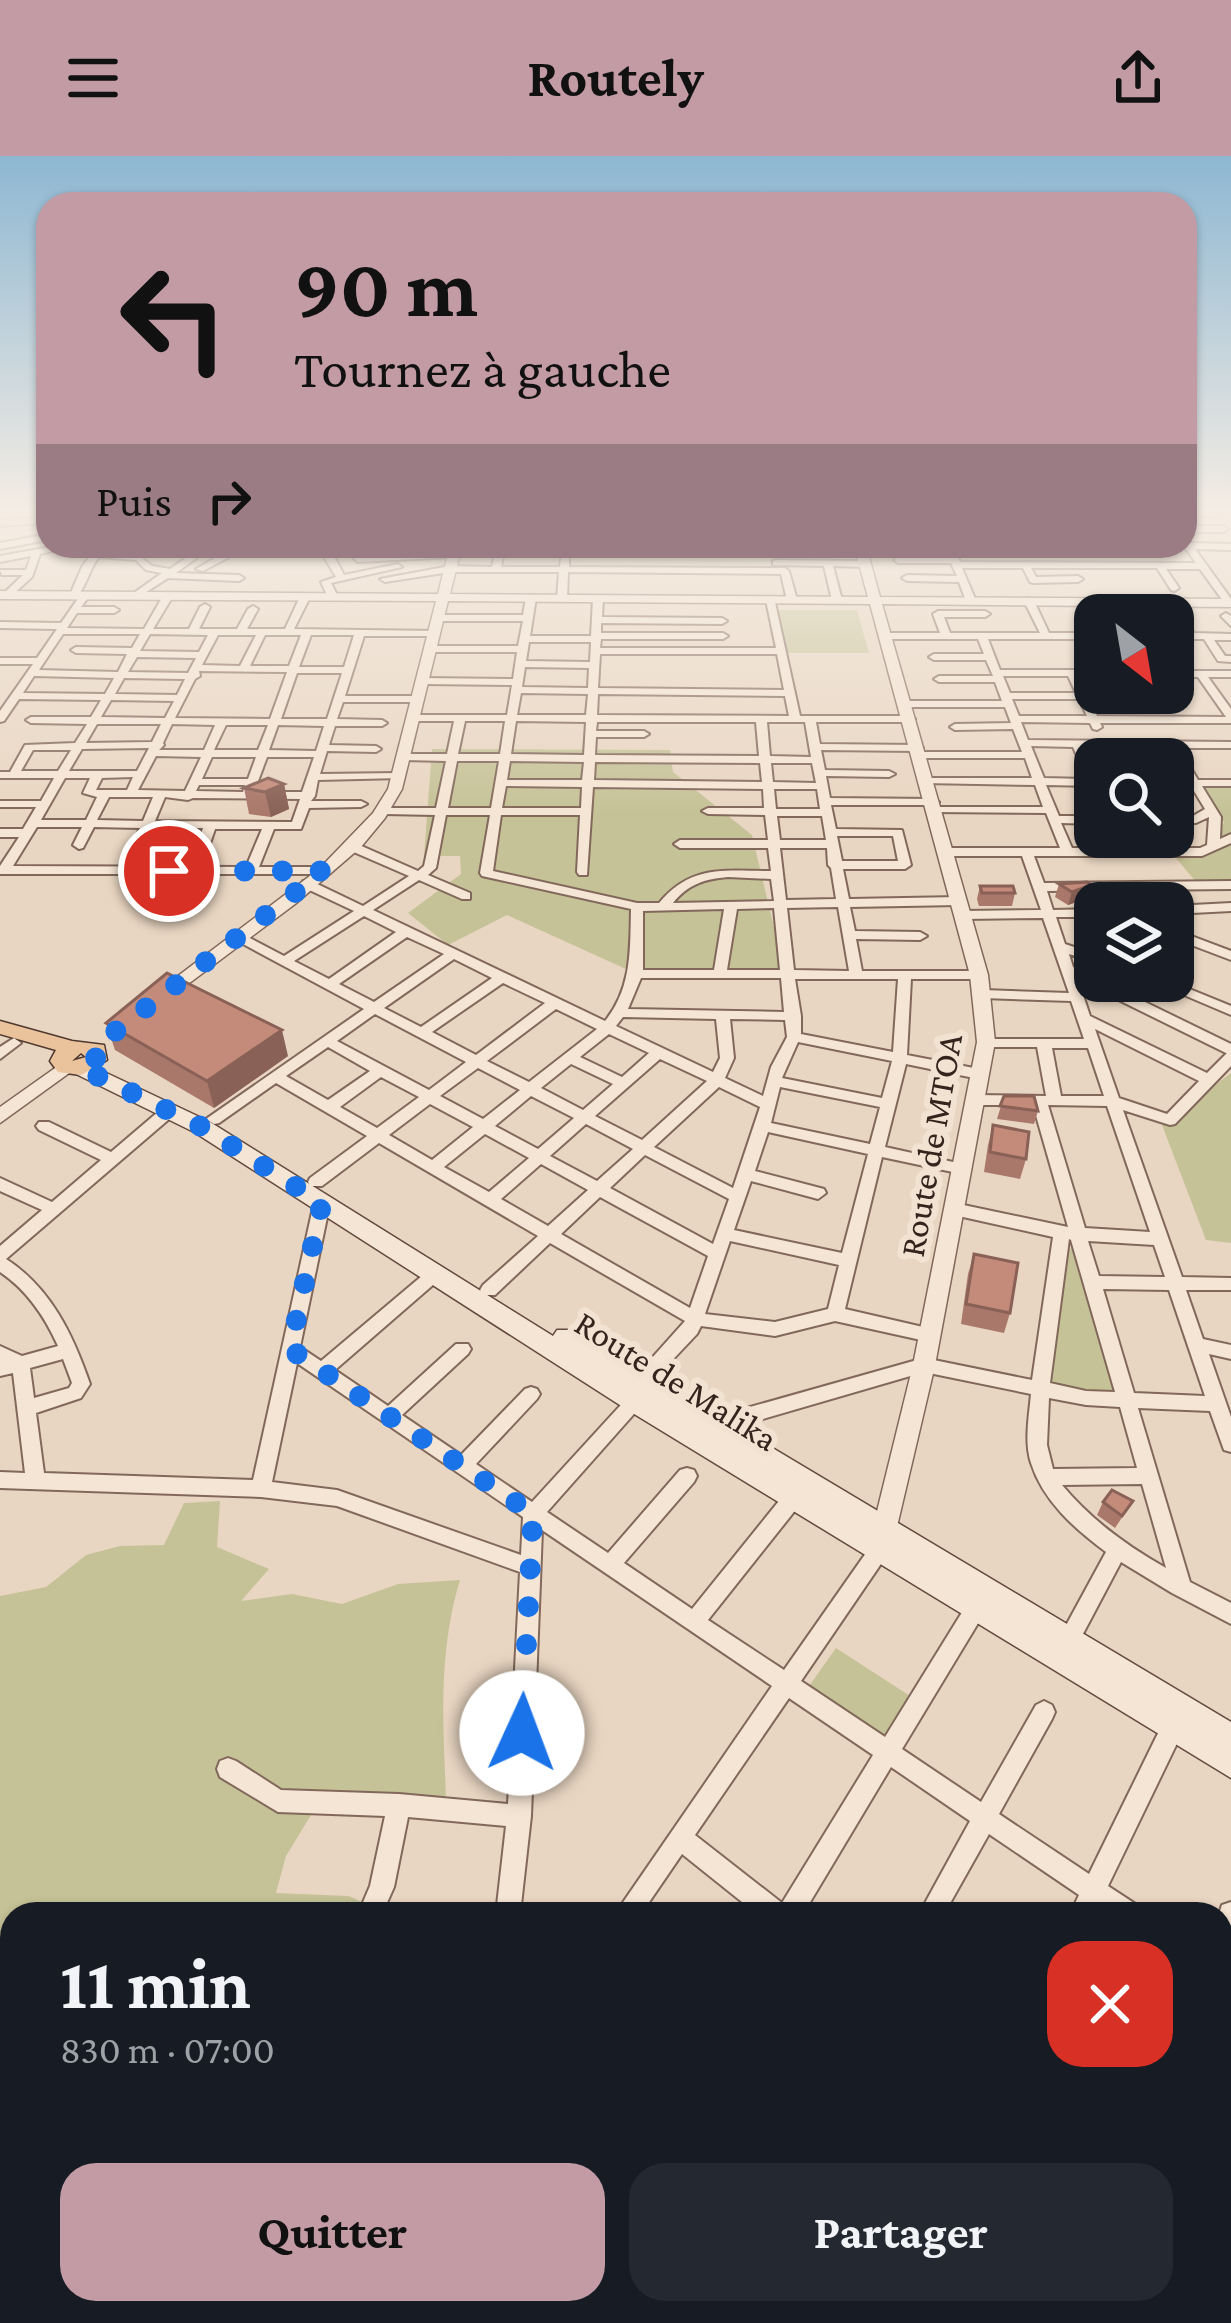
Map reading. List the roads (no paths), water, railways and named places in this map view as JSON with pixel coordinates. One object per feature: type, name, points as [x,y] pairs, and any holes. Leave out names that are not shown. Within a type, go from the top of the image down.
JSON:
[{"type":"main road","name":"Route de Malika","points":[[4,1041],[83,1054],[214,1118],[435,1274],[638,1392],[711,1426],[976,1608],[1231,1762]]},
{"type":"main road","name":"Route de Malika","points":[[83,1054],[170,1109],[489,1290],[794,1497],[1068,1642],[1231,1740]]},
{"type":"street","points":[[0,718],[71,612]]},
{"type":"street","points":[[100,631],[113,612]]},
{"type":"street","points":[[2,870],[157,612]]},
{"type":"street","points":[[193,631],[203,612]]},
{"type":"street","points":[[242,631],[251,612]]},
{"type":"street","points":[[288,632],[298,612]]},
{"type":"street","points":[[148,1006],[353,847],[384,811],[398,776],[439,612]]},
{"type":"street","points":[[528,612],[486,873],[491,878],[566,889],[637,907],[841,903],[1074,913]]},
{"type":"street","points":[[583,872],[597,612]]},
{"type":"street","points":[[721,612],[724,651]]},
{"type":"street","points":[[773,612],[790,693],[821,780],[856,974]]},
{"type":"street","name":"Route de MTOA","points":[[877,612],[981,984],[986,1042],[924,1365],[883,1541]]},
{"type":"street","points":[[962,612],[1074,635]]},
{"type":"street","points":[[983,612],[982,636],[1067,852]]},
{"type":"street","points":[[946,636],[938,614],[994,612]]},
{"type":"street","points":[[1034,612],[1043,630]]},
{"type":"street","points":[[385,632],[391,613]]},
{"type":"street","points":[[335,632],[341,616]]},
{"type":"street","points":[[434,633],[488,618],[527,618]]},
{"type":"street","points":[[484,649],[488,618]]},
{"type":"street","points":[[597,620],[722,621]]},
{"type":"street","points":[[0,641],[6,625],[100,631],[434,633],[484,649],[723,636]]},
{"type":"street","points":[[162,654],[173,631]]},
{"type":"street","points":[[130,795],[215,631]]},
{"type":"street","points":[[243,669],[262,632]]},
{"type":"street","points":[[243,825],[307,632]]},
{"type":"street","points":[[0,833],[90,824],[296,826],[360,633]]},
{"type":"street","points":[[885,636],[982,636]]},
{"type":"street","points":[[1194,637],[1231,637]]},
{"type":"street","points":[[1207,637],[1222,659],[1231,659]]},
{"type":"street","points":[[595,642],[781,651]]},
{"type":"street","points":[[76,650],[204,655]]},
{"type":"street","points":[[934,657],[990,657]]},
{"type":"street","points":[[0,661],[39,661]]},
{"type":"street","points":[[520,664],[594,665]]},
{"type":"street","points":[[31,673],[349,670]]},
{"type":"street","points":[[939,679],[1072,673],[1074,678]]},
{"type":"street","points":[[1194,673],[1231,674]]},
{"type":"street","points":[[955,727],[1231,718],[1224,697],[1201,674]]},
{"type":"street","points":[[422,681],[593,691],[790,693]]},
{"type":"street","points":[[16,696],[52,692],[182,698]]},
{"type":"street","points":[[412,718],[802,719],[1074,697]]},
{"type":"street","points":[[340,699],[417,700]]},
{"type":"street","points":[[1090,714],[1102,738]]},
{"type":"street","points":[[284,962],[430,868],[460,718]]},
{"type":"street","points":[[509,1902],[519,1816],[533,1514],[692,1329],[770,1105],[778,1067],[794,1037],[761,719]]},
{"type":"street","points":[[31,720],[382,723]]},
{"type":"street","points":[[188,797],[222,722]]},
{"type":"street","points":[[590,734],[644,734]]},
{"type":"street","points":[[708,812],[772,813],[821,780],[919,751],[1074,744]]},
{"type":"street","points":[[1194,745],[1231,746]]},
{"type":"street","points":[[7,774],[29,747],[208,754],[376,749]]},
{"type":"street","points":[[403,757],[766,760],[821,780],[934,806],[1074,818]]},
{"type":"street","points":[[98,772],[88,791],[104,795],[209,797],[251,792]]},
{"type":"street","points":[[7,774],[143,774]]},
{"type":"street","points":[[501,783],[769,785],[889,774]]},
{"type":"street","points":[[315,777],[398,776]]},
{"type":"street","points":[[1194,777],[1216,822],[1213,847]]},
{"type":"street","points":[[195,782],[307,801],[361,804]]},
{"type":"street","points":[[927,782],[1074,783]]},
{"type":"street","points":[[1194,783],[1231,783]]},
{"type":"street","points":[[79,845],[104,795]]},
{"type":"street","points":[[137,848],[159,797]]},
{"type":"street","points":[[202,849],[209,824],[209,797]]},
{"type":"street","points":[[0,804],[44,804]]},
{"type":"street","points":[[384,811],[586,812]]},
{"type":"street","points":[[1194,819],[1210,811]]},
{"type":"street","points":[[251,871],[268,826]]},
{"type":"street","points":[[680,844],[776,843],[898,833],[905,865],[834,865]]},
{"type":"street","points":[[946,852],[1202,852],[1231,838]]},
{"type":"street","points":[[353,847],[466,896]]},
{"type":"street","points":[[1027,852],[1074,989]]},
{"type":"street","points":[[2,870],[323,871]]},
{"type":"street","points":[[663,906],[679,884],[693,876],[779,875]]},
{"type":"street","points":[[307,884],[770,1105]]},
{"type":"street","points":[[1194,886],[1231,885]]},
{"type":"street","points":[[1039,887],[1074,887]]},
{"type":"street","points":[[720,973],[731,904]]},
{"type":"street","points":[[433,1167],[607,1028],[619,1013],[636,974],[637,907]]},
{"type":"street","points":[[1194,909],[1231,907]]},
{"type":"street","points":[[328,985],[406,932]]},
{"type":"street","points":[[848,935],[920,936]]},
{"type":"street","points":[[237,938],[738,1197]]},
{"type":"street","points":[[1194,941],[1231,956]]},
{"type":"street","points":[[1059,946],[1074,951]]},
{"type":"street","points":[[214,1118],[453,954]]},
{"type":"street","points":[[1067,969],[1074,972]]},
{"type":"street","points":[[636,974],[905,974],[1074,997]]},
{"type":"street","points":[[835,1314],[899,1057],[905,974]]},
{"type":"street","points":[[422,1033],[502,977]]},
{"type":"street","points":[[1194,996],[1231,1011]]},
{"type":"street","points":[[1079,1002],[1220,1398],[1231,1444]]},
{"type":"street","points":[[1104,1028],[1130,1002]]},
{"type":"street","points":[[975,1100],[1113,1101],[1170,1120],[1231,1053],[1138,1002]]},
{"type":"street","points":[[261,1489],[319,1192],[378,1136],[555,1003]]},
{"type":"street","points":[[619,1013],[794,1016]]},
{"type":"street","points":[[489,1290],[718,1080],[727,1058],[723,1015]]},
{"type":"street","points":[[1084,1018],[1208,1080]]},
{"type":"street","points":[[794,1037],[979,1074]]},
{"type":"street","points":[[327,1041],[718,1254]]},
{"type":"street","points":[[986,1042],[1093,1044]]},
{"type":"street","points":[[1044,1044],[1047,1101],[1070,1234],[1091,1282],[1181,1586]]},
{"type":"street","points":[[490,1200],[659,1052]]},
{"type":"street","points":[[0,1118],[83,1054]]},
{"type":"street","points":[[568,1057],[625,1084]]},
{"type":"street","points":[[680,1062],[727,1058]]},
{"type":"street","points":[[329,1108],[381,1070]]},
{"type":"street","points":[[275,1076],[695,1318],[775,1329],[835,1314],[930,1335]]},
{"type":"street","points":[[776,1082],[887,1103]]},
{"type":"street","points":[[0,1255],[170,1109]]},
{"type":"street","points":[[44,1126],[112,1159]]},
{"type":"street","points":[[763,1126],[962,1169]]},
{"type":"street","points":[[746,1174],[818,1193]]},
{"type":"street","points":[[0,1184],[53,1209]]},
{"type":"street","points":[[954,1209],[1070,1234],[1160,1239]]},
{"type":"street","points":[[725,1234],[848,1261]]},
{"type":"street","points":[[1070,1234],[1037,1449],[1048,1477],[1085,1524],[1118,1550],[1231,1613]]},
{"type":"street","points":[[0,1264],[33,1287],[69,1350],[81,1387],[27,1408]]},
{"type":"street","points":[[322,1371],[435,1274]]},
{"type":"street","points":[[1091,1282],[1231,1284]]},
{"type":"street","points":[[1197,1344],[1231,1352]]},
{"type":"street","points":[[290,1349],[1109,1902]]},
{"type":"street","points":[[389,1417],[462,1349]]},
{"type":"street","points":[[0,1369],[69,1350]]},
{"type":"street","points":[[0,1353],[21,1364]]},
{"type":"street","points":[[21,1364],[35,1478]]},
{"type":"street","points":[[711,1426],[924,1365],[1127,1403],[1220,1398]]},
{"type":"street","points":[[462,1466],[531,1394]]},
{"type":"street","points":[[1048,1477],[1148,1476]]},
{"type":"street","points":[[610,1565],[687,1477]]},
{"type":"street","points":[[0,1480],[261,1489],[338,1498],[528,1566]]},
{"type":"street","points":[[694,1622],[794,1497]]},
{"type":"street","points":[[635,1902],[883,1541]]},
{"type":"street","points":[[1068,1642],[1118,1550]]},
{"type":"street","points":[[796,1902],[976,1608]]},
{"type":"street","points":[[938,1902],[1044,1712]]},
{"type":"street","points":[[1088,1902],[1173,1727]]},
{"type":"street","points":[[228,1769],[278,1801],[519,1816]]},
{"type":"street","points":[[375,1902],[399,1805]]},
{"type":"street","points":[[680,1838],[761,1902]]}]
